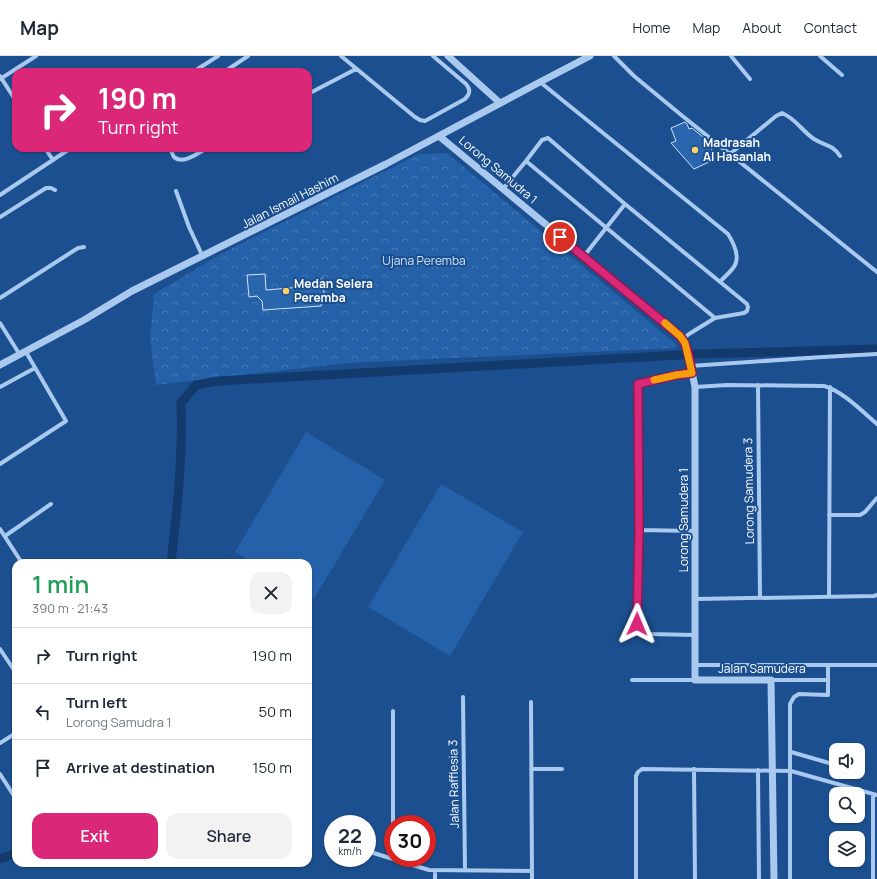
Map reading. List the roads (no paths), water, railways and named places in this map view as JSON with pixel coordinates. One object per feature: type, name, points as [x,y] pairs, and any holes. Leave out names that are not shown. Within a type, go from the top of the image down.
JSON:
[{"type":"street","points":[[16,68],[36,56]]},
{"type":"street","points":[[199,68],[218,56]]},
{"type":"street","points":[[230,68],[248,56]]},
{"type":"street","points":[[341,56],[415,117],[425,121],[465,99],[470,91],[466,84],[433,56]]},
{"type":"street","points":[[448,56],[500,103]]},
{"type":"street","name":"Jalan Ismail Hashim","points":[[0,365],[84,320],[132,291],[203,257],[386,164],[590,56]]},
{"type":"street","points":[[614,56],[643,84],[877,272]]},
{"type":"street","points":[[731,56],[750,79]]},
{"type":"street","points":[[820,56],[842,75]]},
{"type":"street","points":[[312,92],[356,69]]},
{"type":"street","points":[[12,71],[0,78],[12,95]]},
{"type":"street","points":[[540,82],[728,234],[733,242],[737,256],[736,264],[720,282]]},
{"type":"street","points":[[730,154],[776,116],[782,113],[789,117],[815,140],[832,147],[840,156]]},
{"type":"street","name":"Lorong Samudra 1","points":[[439,136],[683,339],[687,346]]},
{"type":"street","points":[[503,189],[542,140],[548,138],[625,204],[747,304],[748,308],[744,313],[715,318],[683,339]]},
{"type":"street","points":[[48,152],[53,160]]},
{"type":"street","points":[[0,195],[65,152]]},
{"type":"street","points":[[171,152],[173,156],[180,160],[184,160],[199,152]]},
{"type":"street","points":[[526,161],[715,318]]},
{"type":"street","points":[[0,217],[46,188],[55,190]]},
{"type":"street","points":[[176,191],[189,227],[203,257]]},
{"type":"street","points":[[584,256],[625,204]]},
{"type":"street","points":[[0,298],[78,248],[84,247]]},
{"type":"street","points":[[0,323],[36,368],[66,421],[0,464]]},
{"type":"street","name":"Lorong Samudera 1","points":[[687,346],[695,387],[695,680]]},
{"type":"street","points":[[695,635],[649,634],[641,630],[637,624],[639,530],[638,384],[676,375],[691,366],[877,354]]},
{"type":"street","points":[[0,387],[36,368]]},
{"type":"street","points":[[695,387],[727,385],[819,385],[830,387],[877,424]]},
{"type":"street","name":"Lorong Samudera 3","points":[[758,385],[760,598]]},
{"type":"street","points":[[829,597],[830,387]]},
{"type":"street","points":[[829,516],[860,515],[865,512],[877,498]]},
{"type":"street","points":[[5,536],[51,504]]},
{"type":"street","points":[[0,529],[19,559]]},
{"type":"street","points":[[639,530],[695,531]]},
{"type":"street","points":[[695,599],[877,595]]},
{"type":"street","points":[[0,649],[12,667]]},
{"type":"street","points":[[695,665],[877,665]]},
{"type":"street","points":[[790,879],[790,704],[794,697],[799,694],[828,695],[828,665]]},
{"type":"street","points":[[632,680],[695,680]]},
{"type":"street","name":"Jalan Samudera","points":[[695,680],[828,680]]},
{"type":"street","points":[[771,680],[774,879]]},
{"type":"street","name":"Jalan Rafflesia 3","points":[[463,697],[464,870]]},
{"type":"street","points":[[531,702],[532,879]]},
{"type":"street","points":[[393,711],[393,815]]},
{"type":"street","points":[[0,743],[12,736]]},
{"type":"street","points":[[791,752],[829,763]]},
{"type":"street","points":[[531,769],[562,769]]},
{"type":"street","points":[[636,879],[636,776],[642,769],[791,771],[875,795],[873,879]]},
{"type":"street","points":[[694,769],[695,879]]},
{"type":"street","points":[[758,770],[759,879]]},
{"type":"street","points":[[0,774],[12,793]]},
{"type":"street","points":[[419,867],[435,870],[532,870]]},
{"type":"street","points":[[435,870],[435,879]]},
{"type":"waterway","points":[[171,559],[180,463],[181,403],[196,385],[218,381],[697,354],[877,349]]},
{"type":"waterway","points":[[0,859],[12,854]]},
{"type":"place","name":"Madrasah Al Hasaniah","points":[[695,150]]},
{"type":"place","name":"Medan Selera Peremba","points":[[286,291]]},
{"type":"park label","name":"Ujana Peremba","points":[[424,261]]}]
